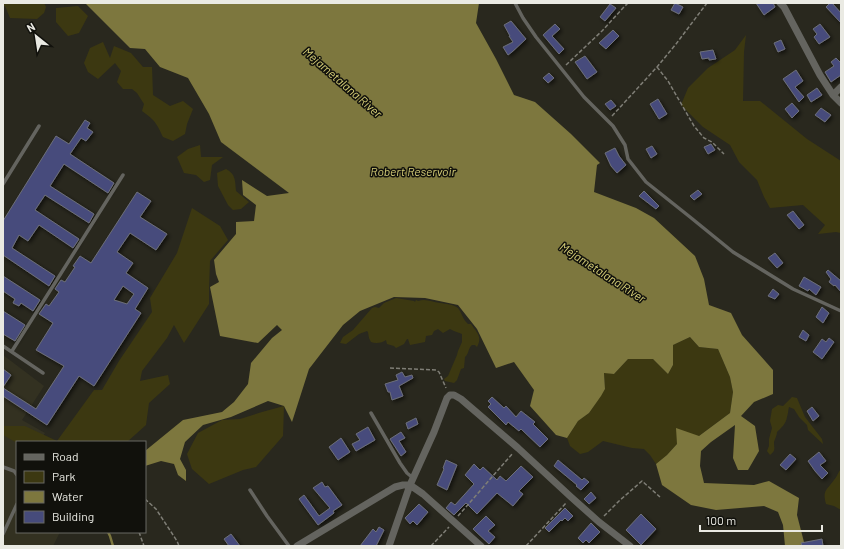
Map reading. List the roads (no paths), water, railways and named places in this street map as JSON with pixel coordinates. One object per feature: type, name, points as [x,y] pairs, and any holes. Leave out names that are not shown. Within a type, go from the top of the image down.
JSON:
[{"type":"street","points":[[780,3],[784,7],[820,75],[833,95],[841,103]]},
{"type":"street","points":[[833,95],[841,87]]},
{"type":"street","points":[[389,546],[410,485],[434,432],[447,398],[450,395],[454,395],[461,399],[518,448],[599,522],[630,546]]},
{"type":"street","points":[[297,546],[395,487],[410,485],[423,494],[481,546]]},
{"type":"lane","points":[[515,3],[536,37],[562,70],[584,97],[613,126],[625,145],[628,159],[646,182],[733,252],[793,289],[841,310]]},
{"type":"lane","points":[[3,184],[39,126]]},
{"type":"lane","points":[[12,351],[123,175]]},
{"type":"lane","points":[[3,346],[43,373]]},
{"type":"lane","points":[[371,413],[407,473],[413,478]]},
{"type":"lane","points":[[3,467],[14,471],[16,474]]},
{"type":"lane","points":[[250,490],[289,546]]},
{"type":"lane","points":[[3,534],[16,506]]},
{"type":"water","name":"Robert Reservoir","points":[[85,3],[479,3],[476,23],[514,95],[535,102],[571,134],[600,163],[597,165],[594,192],[636,208],[654,218],[695,256],[704,279],[709,305],[731,313],[742,335],[773,370],[773,394],[754,402],[741,416],[755,426],[759,451],[748,470],[738,470],[733,458],[735,425],[701,451],[700,466],[704,483],[754,485],[769,481],[799,498],[797,515],[805,546],[785,546],[783,525],[778,512],[764,506],[716,510],[691,505],[662,485],[656,464],[677,444],[676,428],[699,436],[730,413],[733,392],[730,377],[718,349],[699,347],[690,337],[673,345],[673,365],[668,374],[653,359],[628,359],[614,374],[604,373],[605,389],[589,413],[578,421],[567,438],[556,435],[530,406],[534,390],[514,362],[496,368],[477,329],[458,305],[425,298],[394,297],[360,311],[343,325],[309,369],[292,422],[284,406],[268,401],[231,417],[203,425],[185,442],[180,459],[186,470],[186,481],[178,475],[174,464],[161,461],[146,466],[146,450],[183,420],[222,412],[234,402],[248,384],[251,363],[272,338],[282,330],[277,325],[258,343],[220,336],[210,287],[219,282],[214,260],[236,234],[236,222],[254,221],[256,205],[243,195],[242,180],[267,196],[289,193],[221,142],[209,114],[188,78],[160,67],[145,49],[130,48]]},
{"type":"waterway","points":[[108,533],[113,546]]},
{"type":"water label","name":"Mejametalana River","points":[[343,82]]},
{"type":"water label","name":"Mejametalana River","points":[[603,272]]}]
